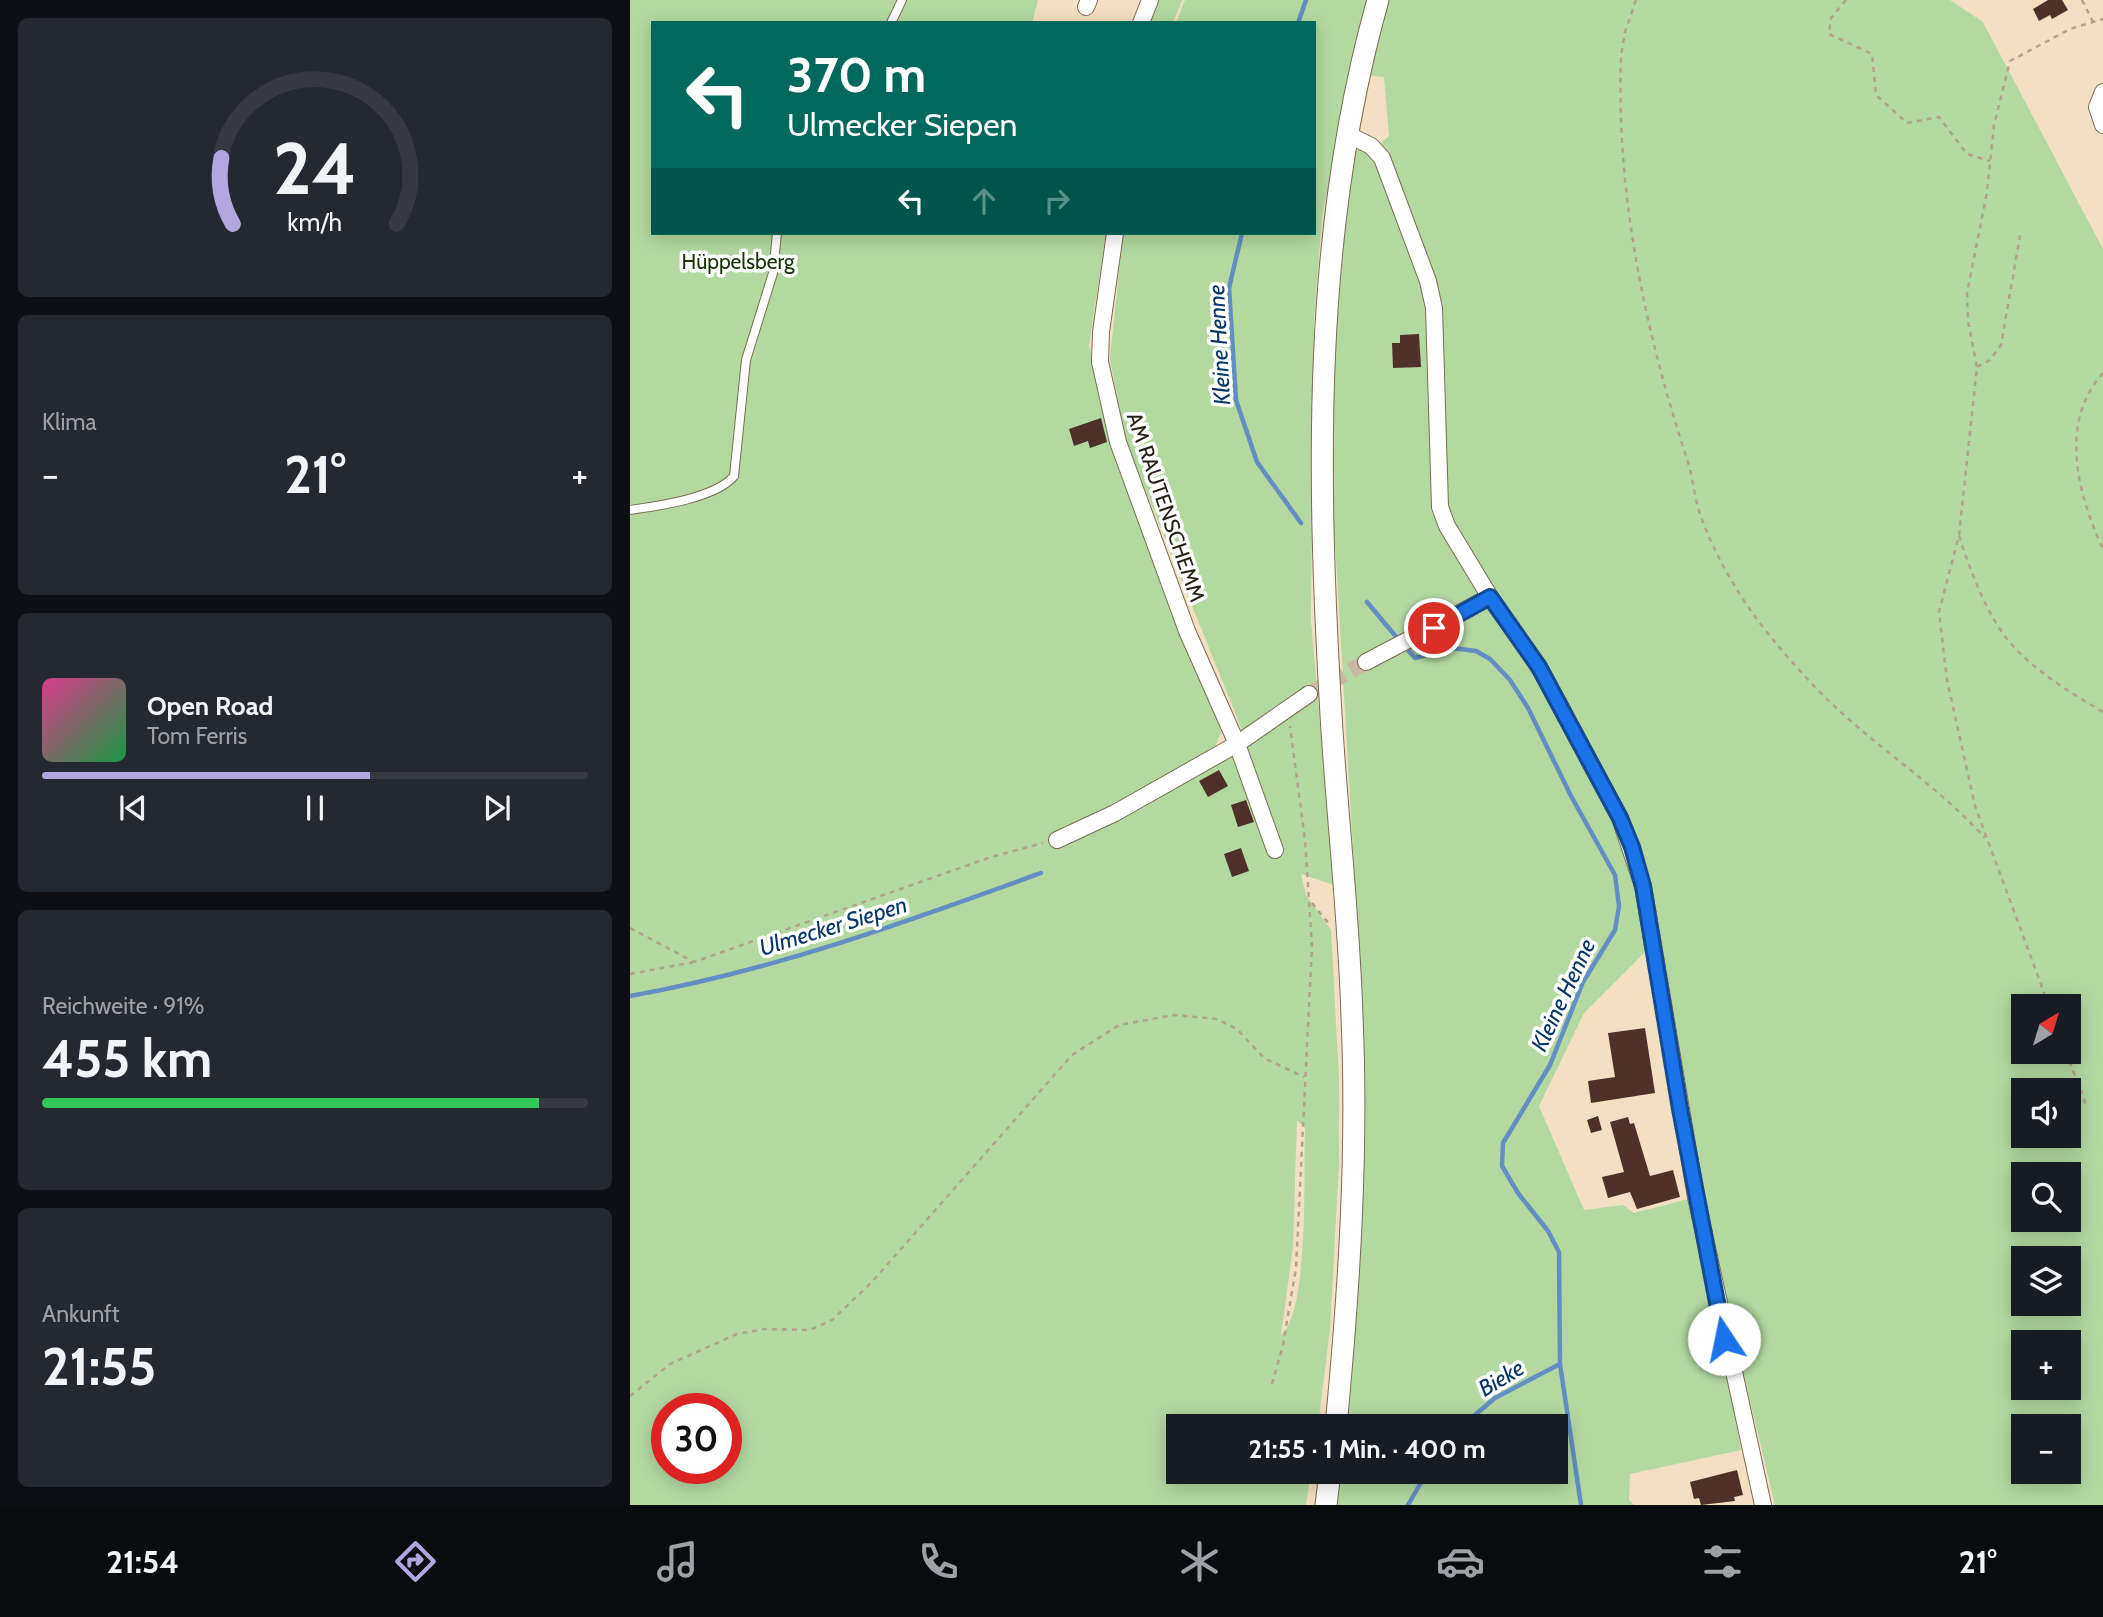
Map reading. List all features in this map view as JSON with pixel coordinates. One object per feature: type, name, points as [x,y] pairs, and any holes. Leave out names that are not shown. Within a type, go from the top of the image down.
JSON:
[{"type":"main road","points":[[1337,1414],[1353,1221],[1353,1042],[1331,711],[1322,473],[1323,349],[1332,237],[1347,134],[1378,0]]},
{"type":"main road","points":[[1326,1505],[1329,1484]]},
{"type":"street","points":[[1142,21],[1150,0]]},
{"type":"street","points":[[2103,92],[2097,107],[2103,125]]},
{"type":"street","points":[[1347,134],[1371,146],[1382,158],[1428,281],[1436,323],[1440,507],[1447,526],[1490,597],[1539,667],[1607,793],[1628,838],[1643,886],[1696,1196],[1763,1505]]},
{"type":"street","name":"AM RAUTENSCHEMM","points":[[1115,235],[1101,332],[1100,362],[1118,442],[1187,631],[1237,744]]},
{"type":"street","points":[[1366,662],[1490,597]]},
{"type":"street","points":[[1057,840],[1115,813],[1237,744],[1309,694]]},
{"type":"street","points":[[1237,744],[1275,850]]},
{"type":"lane","points":[[892,21],[902,0]]},
{"type":"lane","points":[[630,510],[700,495],[729,481],[734,475],[746,360],[773,273],[777,235]]},
{"type":"path","points":[[1636,0],[1625,32],[1621,67],[1627,218],[1666,398],[1688,460],[1701,517],[1727,571],[1757,619],[1808,679],[1843,713],[1911,768],[1986,839]]},
{"type":"path","points":[[1846,0],[1831,18],[1829,34],[1872,54],[1876,95],[1907,123],[1939,117],[1968,155],[1991,161]]},
{"type":"path","points":[[2082,0],[2093,22]]},
{"type":"path","points":[[2044,994],[1975,806],[1947,680],[1940,628],[1942,591],[1959,535],[1977,367],[1973,332],[1968,321],[1967,293],[1991,161],[1994,125],[2010,61],[2070,29],[2103,19]]},
{"type":"path","points":[[1977,367],[1990,360],[2001,345],[2021,230]]},
{"type":"path","points":[[2103,373],[2087,396],[2077,435],[2084,507],[2103,549]]},
{"type":"path","points":[[1959,535],[1980,588],[2012,646],[2059,683],[2103,712]]},
{"type":"path","points":[[1272,1384],[1283,1345],[1296,1268],[1312,903],[1288,710]]},
{"type":"path","points":[[630,974],[694,962],[991,857],[1057,840]]},
{"type":"path","points":[[1312,903],[1334,930]]},
{"type":"path","points":[[630,928],[694,962]]},
{"type":"path","points":[[630,1396],[670,1364],[737,1334],[765,1329],[810,1329],[832,1320],[871,1283],[1072,1055],[1119,1025],[1138,1019],[1174,1015],[1217,1018],[1237,1029],[1265,1058],[1304,1077]]},
{"type":"path","points":[[2071,1064],[2086,1105]]},
{"type":"green space","name":"Hüppelsberg","points":[[630,0],[1038,0],[1033,21],[651,21],[651,235],[1106,235],[1089,345],[1095,372],[1223,728],[1213,752],[1248,745],[1125,439],[1110,359],[1123,235],[1316,235],[1316,21],[1177,21],[1185,0],[1369,0],[1348,84],[1322,218],[1314,320],[1311,620],[1334,885],[1301,874],[1306,895],[1331,930],[1339,1078],[1339,1165],[1330,1329],[1319,1414],[1166,1414],[1166,1484],[1309,1484],[1306,1505],[630,1505]],"holes":[[[1297,1120],[1305,1128],[1304,1206],[1297,1298],[1290,1320],[1281,1335],[1293,1247]]]},
{"type":"green space","points":[[1159,0],[1182,0],[1174,21],[1148,21]]},
{"type":"green space","points":[[1389,0],[1950,0],[1983,22],[2103,249],[2103,1505],[1775,1505],[1680,1109],[1652,945],[1584,1013],[1539,1106],[1584,1210],[1623,1205],[1634,1213],[1696,1197],[1741,1450],[1630,1474],[1629,1500],[1634,1505],[1337,1505],[1340,1484],[1568,1484],[1568,1414],[1346,1414],[1356,901],[1332,490],[1332,347],[1354,153],[1359,149],[1370,152],[1389,136],[1384,77],[1367,75]]},
{"type":"building","points":[[2048,0],[2062,0],[2068,10],[2052,19],[2050,15],[2039,21],[2033,9]]},
{"type":"building","points":[[1419,334],[1421,367],[1393,368],[1392,343],[1400,343],[1400,335]]},
{"type":"building","points":[[1101,418],[1107,442],[1090,448],[1088,441],[1074,446],[1069,429]]},
{"type":"building","points":[[1219,770],[1228,786],[1208,797],[1199,781]]},
{"type":"building","points":[[1246,800],[1254,822],[1238,827],[1231,805]]},
{"type":"building","points":[[1241,848],[1249,871],[1232,877],[1224,854]]},
{"type":"building","points":[[1645,1028],[1655,1093],[1591,1103],[1588,1081],[1615,1077],[1608,1033]]},
{"type":"building","points":[[1598,1116],[1602,1130],[1591,1133],[1587,1120]]},
{"type":"building","points":[[1628,1117],[1630,1124],[1634,1123],[1650,1176],[1673,1170],[1680,1197],[1637,1209],[1630,1192],[1608,1198],[1602,1177],[1624,1172],[1610,1122]]},
{"type":"building","points":[[1737,1470],[1743,1495],[1734,1497],[1735,1501],[1701,1505],[1699,1498],[1694,1499],[1690,1482]]},
{"type":"waterway","name":"Kleine Henne","points":[[1299,21],[1306,0]]},
{"type":"waterway","name":"Kleine Henne","points":[[1242,235],[1229,288],[1236,400],[1257,462],[1301,523]]},
{"type":"waterway","name":"Kleine Henne","points":[[1367,602],[1398,639]]},
{"type":"waterway","name":"Kleine Henne","points":[[1404,646],[1415,658],[1452,648],[1476,651],[1490,659],[1510,680],[1528,708],[1571,796],[1615,875],[1619,906],[1615,930],[1583,982],[1550,1065],[1503,1143],[1502,1166],[1518,1193],[1548,1231],[1559,1252],[1560,1364],[1581,1505]]},
{"type":"waterway","name":"Ulmecker Siepen","points":[[630,996],[683,986],[838,944],[1041,873]]},
{"type":"waterway","name":"Bieke","points":[[1476,1414],[1495,1398],[1560,1364]]},
{"type":"waterway","name":"Bieke","points":[[1408,1505],[1420,1484]]},
{"type":"tunnel","points":[[1309,694],[1366,662]]},
{"type":"route","points":[[1434,628],[1490,597],[1539,667],[1620,818],[1632,847],[1643,886],[1680,1109],[1724,1339]]}]
